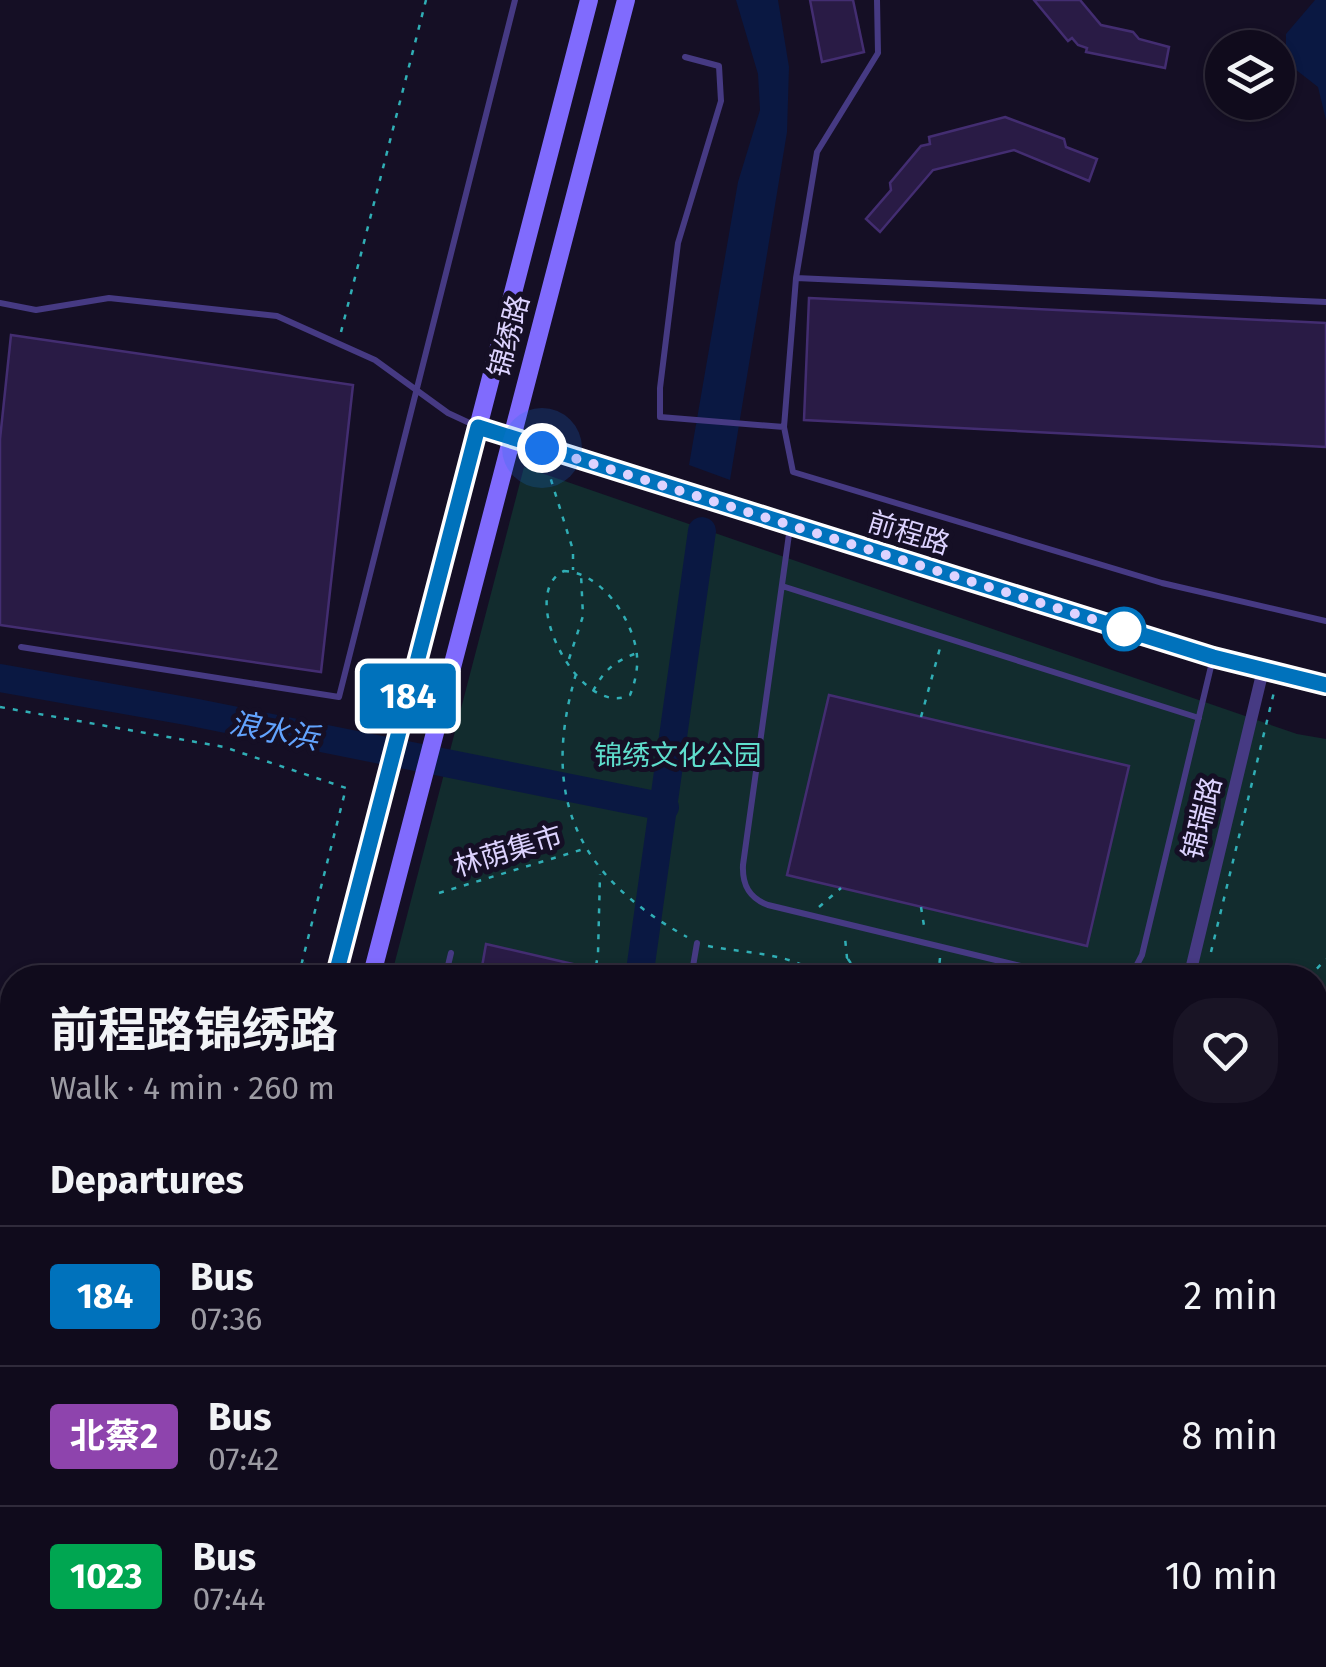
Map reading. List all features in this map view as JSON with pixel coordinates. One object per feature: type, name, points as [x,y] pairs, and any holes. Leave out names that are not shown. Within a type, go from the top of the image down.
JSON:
[{"type":"main road","name":"锦绣路","points":[[338,965],[589,0]]},
{"type":"main road","name":"锦绣路","points":[[374,965],[626,0]]},
{"type":"main road","name":"前程路","points":[[478,427],[1213,657],[1326,685]]},
{"type":"street","name":"锦瑞路","points":[[1192,965],[1271,672]]},
{"type":"lane","points":[[20,647],[339,696],[515,0]]},
{"type":"lane","points":[[878,0],[878,53],[816,152],[796,278],[784,427],[793,472],[1162,583],[1326,621]]},
{"type":"lane","points":[[685,57],[719,66],[721,101],[678,243],[660,417],[784,427]]},
{"type":"lane","points":[[796,278],[1326,302]]},
{"type":"lane","points":[[0,303],[36,310],[109,298],[277,316],[375,360],[448,413],[478,427]]},
{"type":"lane","points":[[791,525],[743,873],[747,889],[762,902],[1017,965]]},
{"type":"lane","points":[[782,586],[1199,718]]},
{"type":"lane","points":[[1137,965],[1213,657]]},
{"type":"lane","points":[[693,965],[697,943]]},
{"type":"lane","points":[[448,965],[451,953]]},
{"type":"path","points":[[338,343],[426,0]]},
{"type":"path","points":[[542,448],[573,550],[573,571]]},
{"type":"path","points":[[568,661],[583,616],[580,572]]},
{"type":"path","points":[[580,572],[615,603],[632,634],[637,653],[630,695],[619,701],[592,693],[576,674],[550,628],[545,611],[548,585],[554,575],[580,572]]},
{"type":"path","points":[[922,717],[943,637]]},
{"type":"path","points":[[592,693],[617,660],[637,653]]},
{"type":"path","points":[[1210,958],[1271,672]]},
{"type":"path","points":[[576,674],[564,715],[560,752],[566,804],[600,871],[629,901],[697,943],[764,952],[802,965]]},
{"type":"path","points":[[0,707],[224,746],[346,788],[302,963],[313,965]]},
{"type":"path","name":"林荫集市","points":[[440,893],[588,847]]},
{"type":"path","points":[[596,965],[600,871]]},
{"type":"path","points":[[811,915],[841,888]]},
{"type":"path","points":[[921,907],[927,943]]},
{"type":"path","points":[[844,923],[847,958],[852,965]]},
{"type":"path","points":[[939,965],[940,946]]},
{"type":"path","points":[[840,965],[847,958]]},
{"type":"green space","name":"锦绣文化公园","points":[[524,467],[1297,734],[1326,739],[1326,965],[394,965]]},
{"type":"water","points":[[736,0],[778,0],[789,67],[787,132],[730,480],[689,465],[738,182],[760,110],[758,74]]},
{"type":"water","points":[[1315,0],[1326,0],[1326,120],[1318,87],[1295,69],[1295,30],[1289,30]]},
{"type":"building","points":[[810,0],[853,0],[864,52],[822,62]]},
{"type":"building","points":[[1034,0],[1080,0],[1101,25],[1133,32],[1139,39],[1169,47],[1165,68],[1086,52],[1087,48],[1072,38],[1068,41]]},
{"type":"building","points":[[1005,117],[1064,139],[1066,147],[1097,159],[1089,181],[1014,150],[933,170],[880,232],[866,219],[921,146],[930,144],[929,137]]},
{"type":"building","points":[[809,298],[1326,323],[1326,447],[804,420]]},
{"type":"building","points":[[11,335],[353,385],[321,672],[0,625],[0,439]]},
{"type":"building","points":[[829,695],[1129,766],[1087,946],[787,875]]},
{"type":"building","points":[[486,944],[577,965],[482,965]]},
{"type":"waterway","points":[[641,965],[702,531]]},
{"type":"waterway","name":"浪水浜","points":[[0,678],[192,712],[665,807]]},
{"type":"bus line","name":"184","points":[[338,965],[478,427],[1213,657],[1326,685]]},
{"type":"route","points":[[542,448],[1124,629]]}]
